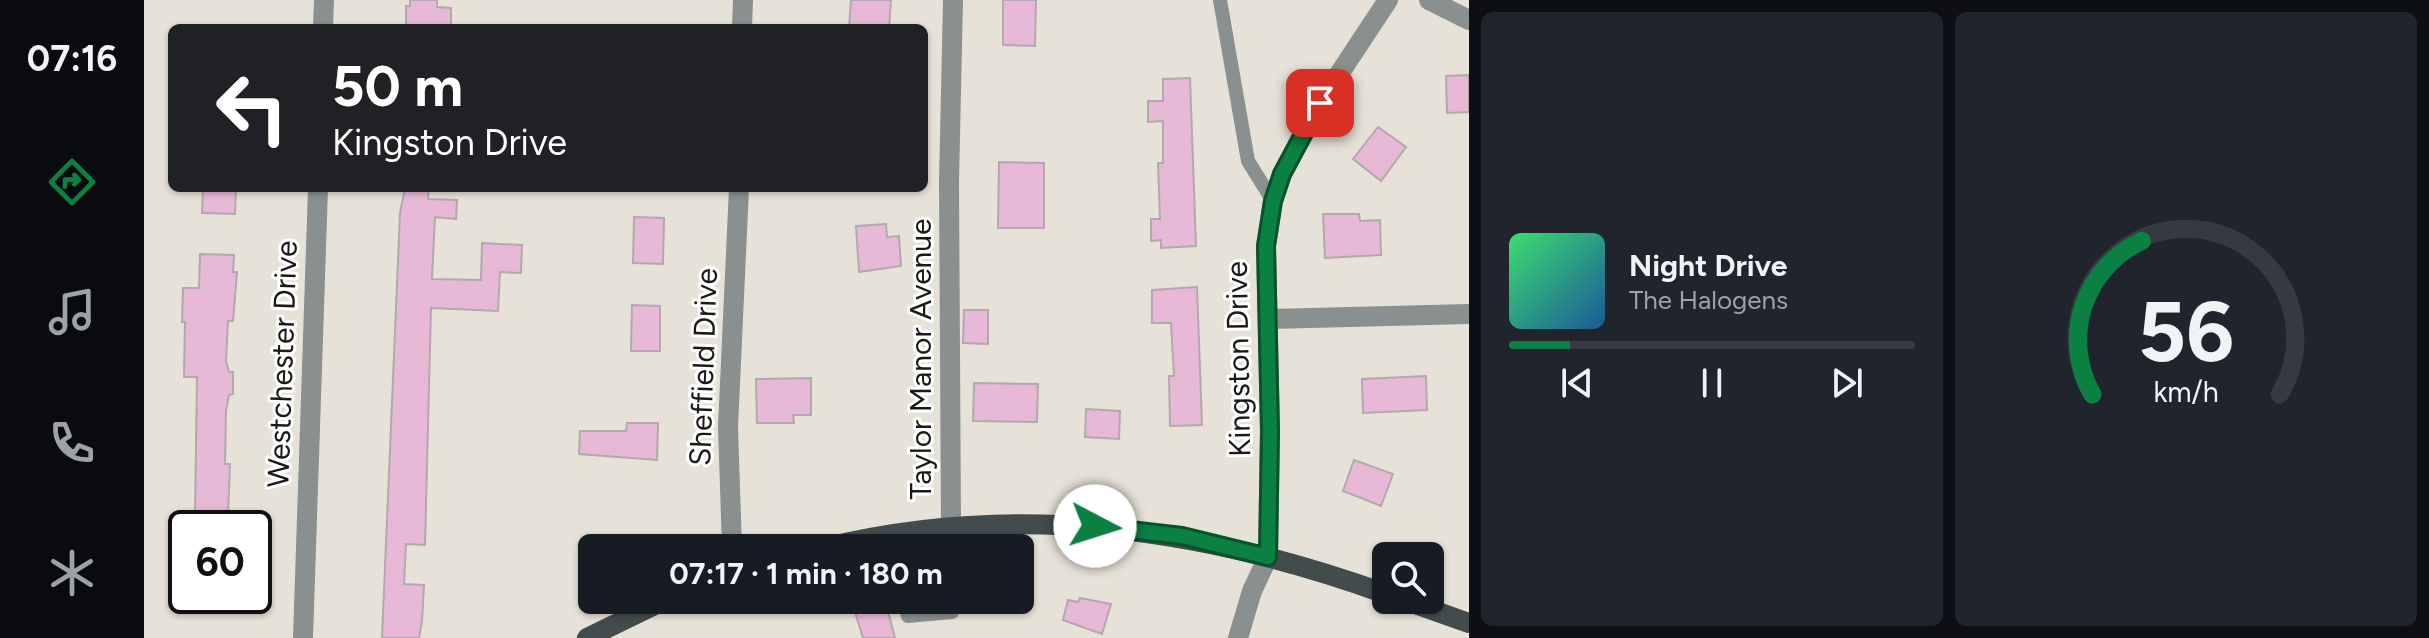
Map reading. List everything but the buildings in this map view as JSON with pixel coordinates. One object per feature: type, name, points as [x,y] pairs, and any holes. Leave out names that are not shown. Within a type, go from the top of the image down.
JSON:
[{"type":"main road","points":[[918,534],[951,526],[1062,524],[1139,530],[1182,536],[1268,557],[1372,590]]},
{"type":"main road","points":[[587,638],[636,614]]},
{"type":"main road","points":[[1444,614],[1469,623]]},
{"type":"street","points":[[323,24],[324,0]]},
{"type":"street","points":[[742,24],[743,0]]},
{"type":"street","name":"Taylor Manor Avenue","points":[[951,526],[949,182],[953,0]]},
{"type":"street","name":"Kingston Drive","points":[[1268,557],[1266,246],[1273,201],[1282,174],[1313,115],[1388,0]]},
{"type":"street","points":[[1429,0],[1469,20]]},
{"type":"street","name":"Westchester Drive","points":[[303,638],[318,192]]},
{"type":"street","name":"Sheffield Drive","points":[[732,534],[728,427],[739,192]]},
{"type":"street","points":[[1268,319],[1469,314]]},
{"type":"street","points":[[1238,638],[1252,591],[1268,557]]},
{"type":"lane","points":[[1220,0],[1248,161],[1273,201]]},
{"type":"lane","points":[[951,526],[951,534]]},
{"type":"lane","points":[[908,614],[930,614]]},
{"type":"route","points":[[1095,526],[1182,536],[1268,557],[1270,366],[1266,246],[1273,201],[1282,174],[1320,103]]}]
